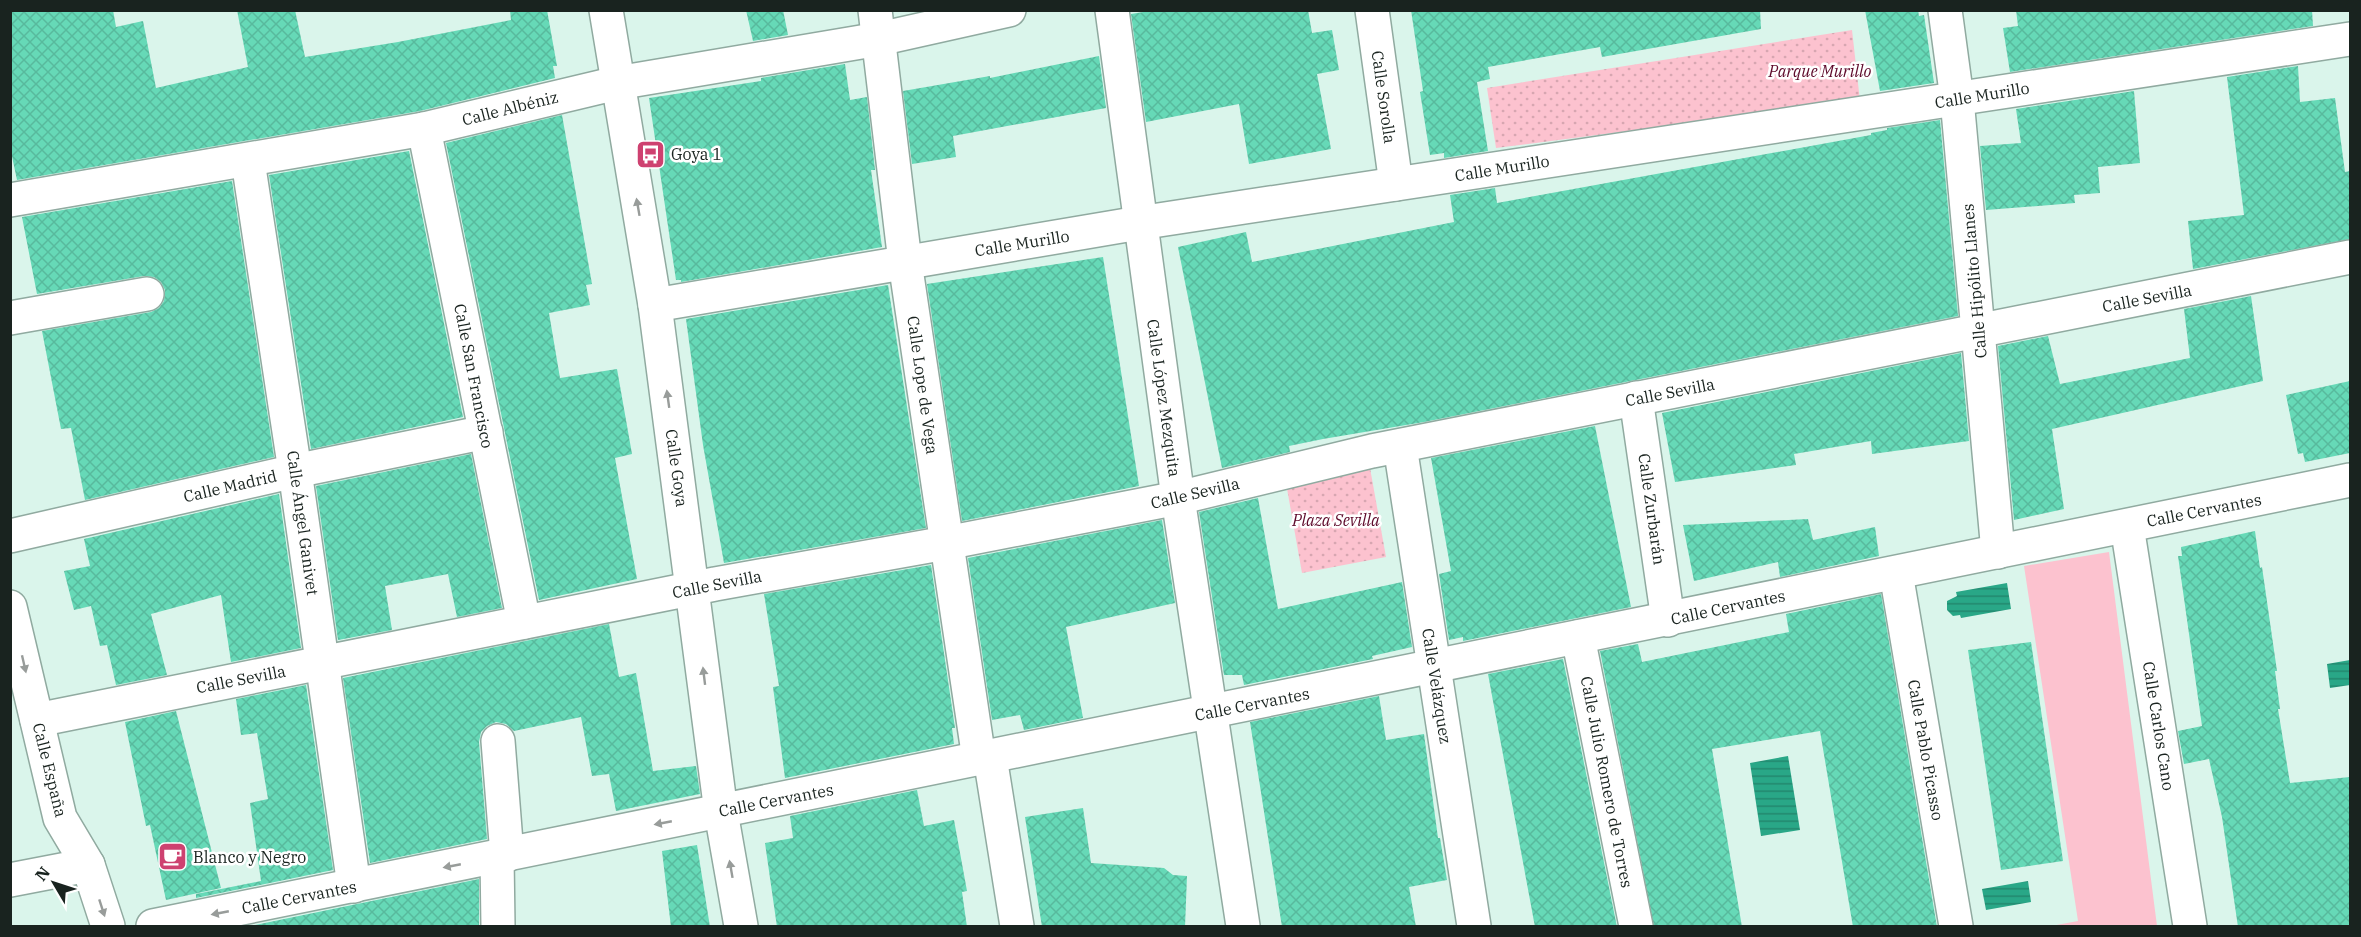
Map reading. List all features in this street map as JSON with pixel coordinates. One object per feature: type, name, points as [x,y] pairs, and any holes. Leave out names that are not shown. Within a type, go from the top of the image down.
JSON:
[{"type":"street","name":"Calle Goya","points":[[606,10],[655,305],[721,812],[741,927]]},
{"type":"street","name":"Calle Albéniz","points":[[10,200],[424,129],[877,25],[1009,10]]},
{"type":"street","name":"Calle López Mezquita","points":[[1112,10],[1178,498],[1243,927]]},
{"type":"street","name":"Calle Sorolla","points":[[1372,10],[1396,184]]},
{"type":"street","name":"Calle Hipólito Llanes","points":[[1945,10],[1957,99],[1998,552]]},
{"type":"street","name":"Calle Lope de Vega","points":[[877,25],[905,262],[946,543],[1017,927]]},
{"type":"street","name":"Calle Murillo","points":[[655,305],[1139,223],[2350,39]]},
{"type":"street","name":"Calle San Francisco","points":[[424,129],[524,622]]},
{"type":"street","name":"Calle Ángel Ganivet","points":[[248,161],[296,471],[354,886]]},
{"type":"street","name":"Calle Sevilla","points":[[37,720],[693,588],[946,543],[1178,498],[1400,446],[2350,257]]},
{"type":"street","points":[[10,318],[147,294]]},
{"type":"street","name":"Calle Zurbarán","points":[[1635,398],[1668,620]]},
{"type":"street","name":"Calle Madrid","points":[[10,536],[296,471],[486,432]]},
{"type":"street","name":"Calle Velázquez","points":[[1400,446],[1474,927]]},
{"type":"street","name":"Calle Cervantes","points":[[153,927],[2350,480]]},
{"type":"street","name":"Calle Carlos Cano","points":[[2127,526],[2190,927]]},
{"type":"street","name":"Calle Pablo Picasso","points":[[1896,573],[1956,927]]},
{"type":"street","name":"Calle España","points":[[10,607],[60,818],[88,865],[108,927]]},
{"type":"street","name":"Calle Julio Romero de Torres","points":[[1578,637],[1636,927]]},
{"type":"street","points":[[498,741],[502,856],[498,927]]},
{"type":"street","points":[[10,879],[88,865]]},
{"type":"green space","name":"Parque Murillo","points":[[1852,30],[1860,101],[1496,148],[1487,88]]},
{"type":"green space","name":"Plaza Sevilla","points":[[1370,468],[1386,557],[1302,573],[1286,483]]},
{"type":"green space","points":[[2109,552],[2157,926],[2051,926],[2078,921],[2024,566]]},
{"type":"shaded area","points":[[2007,583],[2011,609],[1961,618],[1960,615],[1953,616],[1947,610],[1947,601],[1957,596],[1956,592]]},
{"type":"shaded area","points":[[2350,660],[2350,685],[2330,688],[2327,664]]},
{"type":"shaded area","points":[[1788,756],[1800,830],[1761,836],[1750,763]]},
{"type":"shaded area","points":[[2028,881],[2031,902],[1986,910],[1982,889]]},
{"type":"building","points":[[10,10],[113,10],[116,27],[143,21],[156,88],[248,67],[237,10],[295,10],[305,57],[511,20],[510,10],[547,10],[557,66],[553,66],[555,78],[420,111],[17,180],[10,147]]},
{"type":"building","points":[[746,10],[783,10],[788,35],[753,41]]},
{"type":"building","points":[[1155,10],[1308,10],[1312,33],[1332,30],[1339,70],[1317,74],[1331,149],[1249,164],[1239,104],[1146,122],[1131,14]]},
{"type":"building","points":[[1411,10],[1760,10],[1761,29],[1602,57],[1600,47],[1488,67],[1490,79],[1477,82],[1488,151],[1444,158],[1444,153],[1430,155]]},
{"type":"building","points":[[1865,10],[1918,10],[1919,16],[1924,15],[1934,83],[1880,91]]},
{"type":"building","points":[[2016,10],[2312,10],[2313,26],[2010,72],[2003,28],[2018,26]]},
{"type":"building","points":[[1099,56],[1106,108],[953,136],[956,157],[912,164],[903,91],[990,76],[990,78]]},
{"type":"building","points":[[845,64],[850,100],[867,97],[875,170],[871,170],[882,247],[681,282],[681,280],[676,280],[649,98],[761,81],[761,78]]},
{"type":"building","points":[[2298,66],[2300,102],[2335,98],[2345,172],[2350,171],[2350,239],[2193,269],[2188,221],[2244,215],[2227,77]]},
{"type":"building","points":[[2134,91],[2140,163],[2098,167],[2100,193],[2074,195],[2075,203],[1986,210],[1980,146],[2021,143],[2016,109]]},
{"type":"building","points":[[562,115],[592,284],[586,285],[590,305],[549,313],[560,378],[617,369],[632,454],[615,458],[637,579],[539,600],[446,143]]},
{"type":"building","points":[[1940,120],[1958,316],[1424,422],[1289,446],[1290,452],[1222,468],[1178,247],[1246,232],[1252,262],[1454,222],[1450,195],[1495,188],[1497,203],[1871,135],[1871,133],[1887,130],[1887,128]]},
{"type":"building","points":[[409,151],[463,417],[311,449],[269,175]]},
{"type":"building","points":[[232,181],[274,457],[85,500],[71,428],[61,429],[42,331],[151,312],[159,308],[164,301],[165,290],[161,282],[154,277],[144,276],[37,294],[22,217]]},
{"type":"building","points":[[1103,257],[1139,486],[962,521],[927,284]]},
{"type":"building","points":[[888,285],[926,528],[724,563],[703,445],[686,319]]},
{"type":"building","points":[[2251,296],[2263,381],[2052,429],[2064,509],[2014,520],[1998,346],[2048,336],[2060,384],[2190,358],[2184,309]]},
{"type":"building","points":[[1961,353],[1969,441],[1872,454],[1871,441],[1794,454],[1796,465],[1675,482],[1662,413]]},
{"type":"building","points":[[2350,381],[2350,453],[2305,462],[2303,453],[2298,454],[2286,395]]},
{"type":"building","points":[[1595,426],[1631,607],[1463,641],[1463,637],[1449,640],[1439,574],[1451,571],[1431,458]]},
{"type":"building","points":[[471,454],[502,608],[457,617],[448,574],[385,586],[392,630],[338,640],[316,486]]},
{"type":"building","points":[[279,494],[301,648],[231,662],[221,595],[151,614],[167,675],[116,685],[107,645],[100,646],[91,606],[74,610],[64,571],[90,566],[84,539]]},
{"type":"building","points":[[1258,498],[1278,609],[1402,582],[1412,647],[1372,656],[1373,659],[1244,685],[1242,675],[1224,675],[1199,512]]},
{"type":"building","points":[[1808,519],[1813,540],[1875,527],[1879,556],[1780,577],[1778,562],[1694,581],[1683,525]]},
{"type":"building","points":[[1162,520],[1175,603],[1066,627],[1083,718],[1024,730],[1020,715],[992,720],[968,558]]},
{"type":"building","points":[[2255,531],[2277,671],[2275,671],[2280,709],[2278,709],[2290,783],[2350,777],[2350,927],[2238,927],[2222,817],[2209,759],[2184,764],[2178,731],[2202,726],[2178,556],[2182,556],[2181,547]]},
{"type":"building","points":[[931,565],[955,728],[952,728],[954,744],[785,778],[773,687],[779,686],[764,594]]},
{"type":"building","points":[[1881,594],[1937,927],[1853,927],[1820,731],[1712,749],[1742,927],[1654,927],[1600,651],[1638,644],[1642,662],[1789,632],[1786,614]]},
{"type":"building","points":[[609,624],[619,677],[636,673],[653,771],[696,766],[700,794],[616,811],[609,774],[592,776],[581,717],[514,731],[506,724],[496,722],[481,732],[479,742],[487,839],[370,863],[343,678]]},
{"type":"building","points":[[2031,642],[2063,861],[2001,870],[1968,650]]},
{"type":"building","points":[[1563,659],[1617,927],[1535,927],[1488,674]]},
{"type":"building","points":[[306,685],[333,870],[196,898],[196,894],[261,881],[250,803],[268,799],[257,733],[241,735],[236,699]]},
{"type":"building","points":[[1379,696],[1386,740],[1424,734],[1438,838],[1440,838],[1447,880],[1409,887],[1416,927],[1282,927],[1250,722]]},
{"type":"building","points":[[176,711],[221,888],[166,900],[150,825],[146,826],[125,722]]},
{"type":"building","points":[[917,790],[924,826],[954,820],[967,891],[962,892],[967,927],[777,927],[765,843],[793,838],[790,816]]},
{"type":"building","points":[[1083,808],[1091,863],[1164,868],[1173,875],[1187,876],[1185,927],[1042,927],[1025,817]]},
{"type":"building","points":[[697,845],[710,927],[671,927],[662,851]]},
{"type":"building","points":[[479,879],[479,927],[245,927],[357,904]]},
{"type":"place","name":"Goya 1","points":[[650,154]]},
{"type":"place","name":"Blanco y Negro","points":[[172,857]]}]
